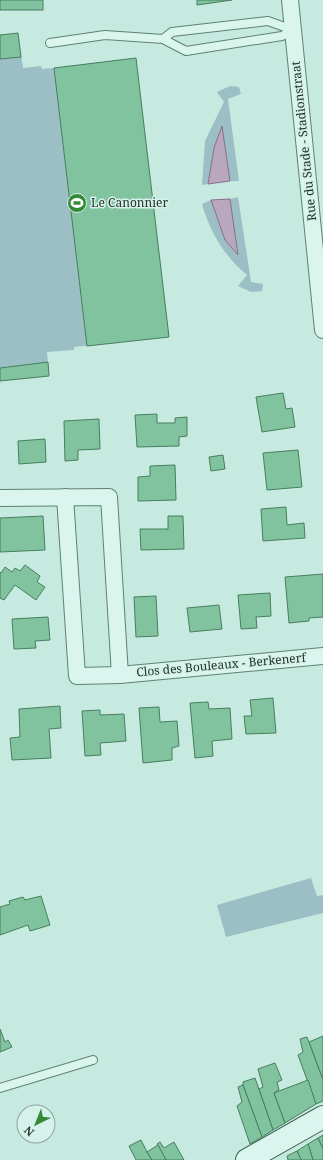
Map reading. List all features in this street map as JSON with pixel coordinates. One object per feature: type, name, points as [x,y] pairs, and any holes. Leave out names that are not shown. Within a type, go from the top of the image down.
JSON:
[{"type":"main road","points":[[247,1160],[323,1117]]},
{"type":"street","name":"Rue du Stade - Stadionstraat","points":[[290,0],[323,330]]},
{"type":"street","name":"Clos des Bouleaux - Berkenerf","points":[[65,497],[77,676],[120,674],[323,656]]},
{"type":"street","name":"Clos des Bouleaux - Berkenerf","points":[[0,498],[109,497],[120,674]]},
{"type":"lane","points":[[163,39],[172,32],[268,21],[293,30]]},
{"type":"lane","points":[[50,43],[105,35],[163,39],[186,51],[282,36],[293,30]]},
{"type":"lane","points":[[0,1088],[93,1060]]},
{"type":"shaded area","name":"Le Canonnier","points":[[18,33],[23,68],[41,66],[42,69],[54,68],[136,58],[169,337],[74,347],[74,350],[47,352],[49,376],[0,381],[0,35]]},
{"type":"shaded area","points":[[230,86],[239,87],[241,94],[228,99],[239,181],[230,181],[222,127],[214,148],[208,184],[202,185],[205,141],[224,102],[217,92]]},
{"type":"shaded area","points":[[222,126],[230,181],[208,184],[214,148]]},
{"type":"shaded area","points":[[238,197],[251,282],[263,284],[262,291],[251,292],[238,286],[247,275],[231,260],[219,243],[209,224],[202,204],[211,200],[225,240],[238,254],[230,199]]},
{"type":"shaded area","points":[[230,199],[238,255],[225,240],[211,200]]},
{"type":"shaded area","points":[[311,878],[317,896],[323,895],[323,913],[226,937],[217,905]]},
{"type":"building","points":[[0,0],[43,0],[43,10],[0,10]]},
{"type":"building","points":[[197,0],[232,0],[197,5]]},
{"type":"building","points":[[18,33],[21,57],[0,59],[0,35]]},
{"type":"building","points":[[136,58],[169,337],[87,346],[54,68]]},
{"type":"building","points":[[48,362],[49,376],[0,381],[0,368]]},
{"type":"building","points":[[283,393],[286,409],[292,408],[295,427],[262,432],[256,397]]},
{"type":"building","points":[[157,414],[157,423],[175,423],[175,418],[187,417],[187,436],[179,437],[179,446],[137,447],[135,415]]},
{"type":"building","points":[[99,419],[100,449],[78,450],[78,460],[65,461],[64,421]]},
{"type":"building","points":[[45,439],[46,462],[19,464],[18,441]]},
{"type":"building","points":[[298,450],[302,487],[267,490],[263,453]]},
{"type":"building","points":[[223,455],[225,469],[211,471],[209,457]]},
{"type":"building","points":[[175,465],[176,500],[138,501],[138,477],[150,476],[150,466]]},
{"type":"building","points":[[286,507],[287,525],[304,523],[305,538],[263,541],[261,509]]},
{"type":"building","points":[[43,516],[45,550],[0,552],[0,518]]},
{"type":"building","points":[[168,516],[183,516],[184,549],[141,550],[140,529],[168,529]]},
{"type":"building","points":[[25,565],[40,576],[37,582],[45,587],[36,600],[15,585],[4,600],[0,598],[0,572],[1,573],[5,567],[12,572],[15,568],[20,571]]},
{"type":"building","points":[[323,574],[323,617],[309,618],[309,621],[289,623],[285,577]]},
{"type":"building","points":[[270,593],[271,616],[256,617],[257,628],[241,629],[238,595]]},
{"type":"building","points":[[156,596],[158,636],[136,637],[134,597]]},
{"type":"building","points":[[219,605],[222,629],[190,632],[187,608]]},
{"type":"building","points":[[48,617],[50,640],[35,641],[36,648],[14,649],[12,619]]},
{"type":"building","points":[[273,698],[276,733],[246,734],[244,716],[252,716],[250,700]]},
{"type":"building","points":[[208,702],[209,709],[230,708],[232,739],[212,741],[213,756],[195,758],[190,703]]},
{"type":"building","points":[[60,706],[61,728],[49,729],[51,758],[12,760],[10,738],[20,737],[19,709]]},
{"type":"building","points":[[159,707],[160,722],[177,721],[179,746],[172,748],[172,760],[143,763],[139,708]]},
{"type":"building","points":[[100,710],[100,715],[124,714],[126,741],[100,743],[101,755],[85,756],[82,711]]},
{"type":"building","points":[[41,896],[50,925],[30,931],[28,925],[0,935],[0,907],[10,904],[9,901],[23,897],[25,900]]},
{"type":"building","points":[[0,1029],[5,1042],[8,1040],[12,1047],[0,1052]]},
{"type":"building","points":[[323,1036],[323,1080],[309,1042]]},
{"type":"building","points":[[307,1037],[323,1080],[323,1101],[316,1104],[298,1055],[303,1052],[300,1039]]},
{"type":"building","points":[[275,1063],[282,1080],[277,1082],[279,1090],[274,1093],[285,1123],[273,1130],[259,1089],[263,1087],[258,1069]]},
{"type":"building","points":[[255,1078],[273,1130],[262,1137],[243,1085],[243,1082]]},
{"type":"building","points":[[308,1080],[316,1104],[285,1123],[274,1093]]},
{"type":"building","points":[[243,1085],[262,1137],[250,1144],[237,1106],[242,1102],[238,1087]]},
{"type":"building","points":[[323,1135],[323,1149],[318,1138]]},
{"type":"building","points":[[318,1138],[323,1149],[323,1160],[313,1160],[308,1144]]},
{"type":"building","points":[[141,1140],[152,1160],[136,1160],[129,1146]]},
{"type":"building","points":[[160,1142],[164,1148],[174,1142],[184,1160],[166,1160],[157,1144]]},
{"type":"building","points":[[308,1144],[313,1160],[301,1160],[297,1151]]},
{"type":"building","points":[[158,1145],[166,1160],[152,1160],[147,1152]]},
{"type":"building","points":[[297,1151],[301,1160],[288,1160],[287,1156]]},
{"type":"place","name":"Le Canonnier","points":[[77,203]]}]
